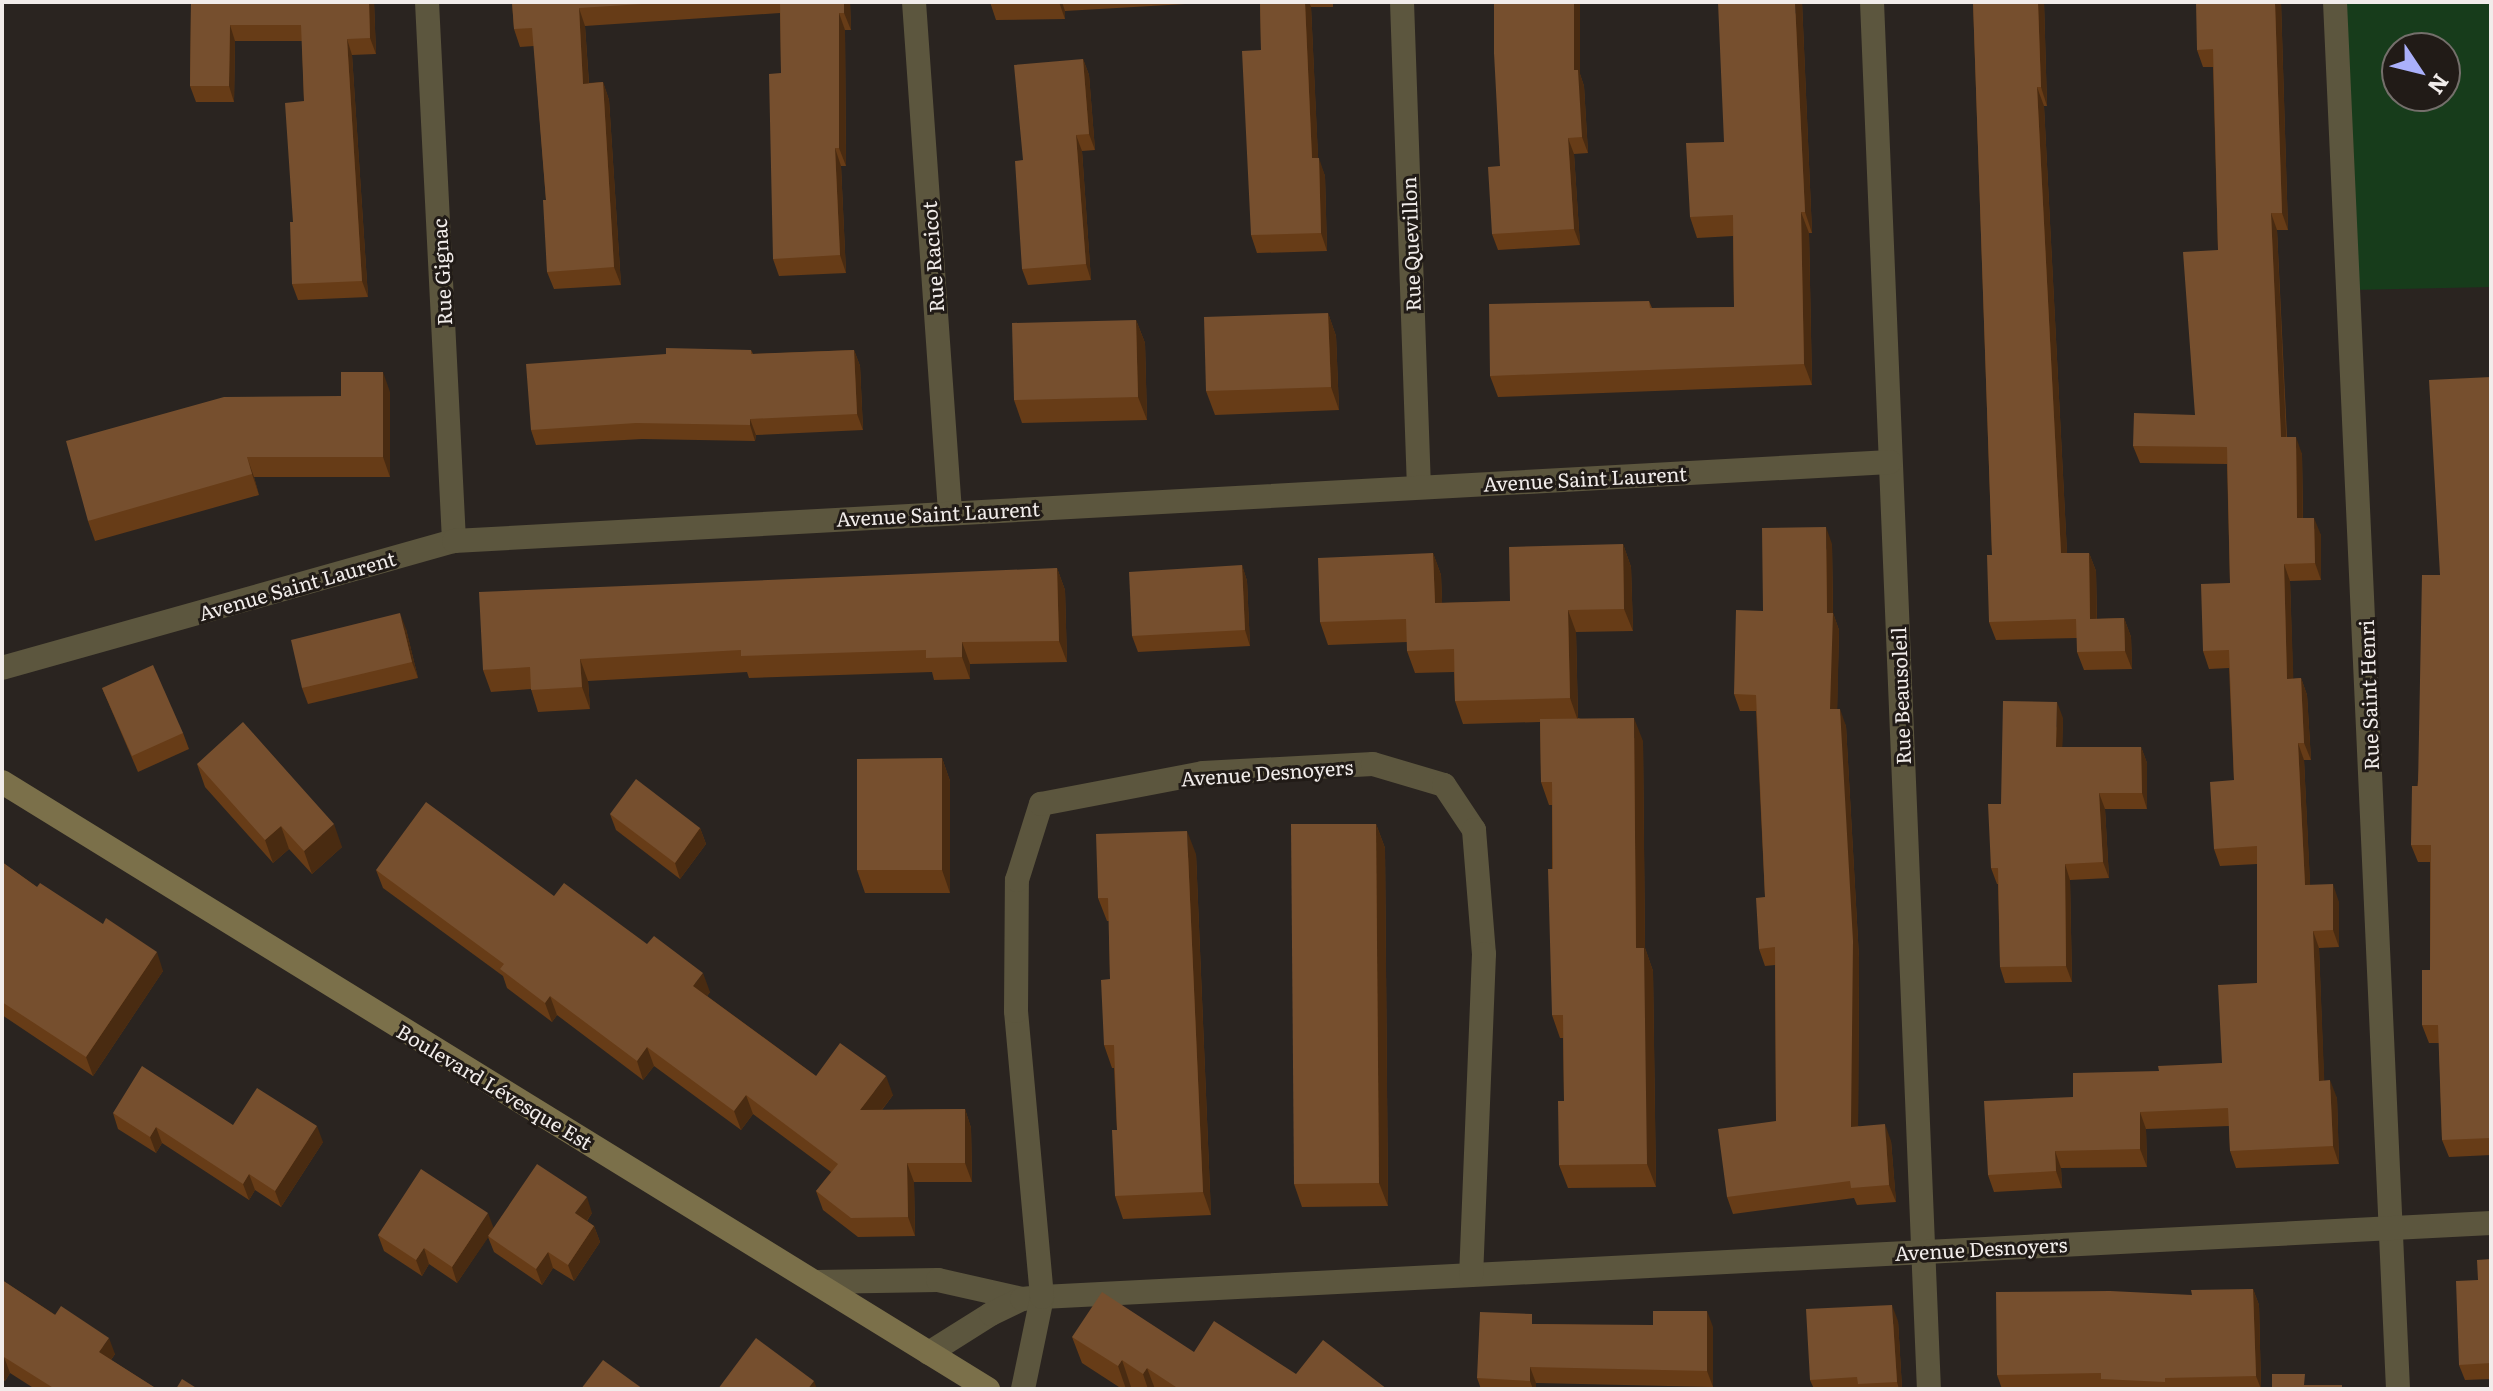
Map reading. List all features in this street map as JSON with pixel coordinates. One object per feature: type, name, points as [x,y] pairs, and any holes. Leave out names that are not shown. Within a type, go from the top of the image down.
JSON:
[{"type":"street","name":"Rue Gignac","points":[[427,2],[454,541]]},
{"type":"street","name":"Rue Racicot","points":[[914,2],[950,512]]},
{"type":"street","name":"Rue Quevillon","points":[[1402,2],[1419,487]]},
{"type":"street","name":"Rue Beausoleil","points":[[1872,2],[1929,1389]]},
{"type":"street","name":"Rue Saint Henri","points":[[2335,2],[2398,1389]]},
{"type":"street","name":"Avenue Saint Laurent","points":[[2,668],[454,541],[1890,462]]},
{"type":"street","name":"Avenue Desnoyers","points":[[1032,1298],[1016,1011],[1017,880],[1041,804],[1203,773],[1373,764],[1444,785],[1474,830],[1484,954],[1471,1275]]},
{"type":"street","name":"Boulevard Lévesque Est","points":[[2,782],[988,1389]]},
{"type":"street","name":"Avenue Desnoyers","points":[[929,1353],[1032,1298],[2491,1223]]},
{"type":"street","points":[[816,1282],[938,1280],[1032,1298],[1023,1389]]},
{"type":"green space","points":[[2335,2],[2491,2],[2491,287],[2351,290]]},
{"type":"building","points":[[191,2],[369,2],[370,38],[347,39],[362,281],[292,284],[290,222],[293,222],[285,103],[304,101],[301,25],[230,25],[229,86],[190,86]]},
{"type":"building","points":[[512,2],[674,2],[579,8],[583,84],[603,82],[614,267],[547,272],[543,200],[546,200],[532,28],[514,29]]},
{"type":"building","points":[[780,2],[844,2],[844,13],[839,13],[839,148],[835,148],[840,255],[773,259],[769,74],[781,73]]},
{"type":"building","points":[[1260,2],[1305,2],[1312,158],[1319,158],[1321,233],[1251,235],[1242,51],[1261,50]]},
{"type":"building","points":[[1494,2],[1574,2],[1574,70],[1578,70],[1582,137],[1568,138],[1574,229],[1492,234],[1488,167],[1500,166]]},
{"type":"building","points":[[1718,2],[1795,2],[1805,212],[1801,212],[1804,364],[1490,376],[1489,304],[1649,301],[1650,308],[1734,307],[1733,215],[1690,217],[1686,143],[1724,142]]},
{"type":"building","points":[[1973,2],[2038,2],[2041,87],[2037,87],[2061,553],[2089,553],[2090,619],[2124,618],[2125,651],[2077,652],[2076,619],[1989,622],[1987,555],[1992,555]]},
{"type":"building","points":[[2196,2],[2275,2],[2282,213],[2271,213],[2281,437],[2296,437],[2297,518],[2314,518],[2315,563],[2284,564],[2287,679],[2301,678],[2304,743],[2298,743],[2305,885],[2333,884],[2333,930],[2313,931],[2319,1081],[2330,1080],[2333,1146],[2230,1151],[2228,1108],[2140,1112],[2140,1149],[2055,1151],[2056,1171],[1988,1175],[1984,1101],[2073,1097],[2073,1073],[2159,1071],[2158,1066],[2222,1063],[2218,985],[2257,983],[2257,846],[2214,849],[2210,782],[2234,780],[2229,650],[2203,651],[2201,584],[2230,583],[2227,447],[2133,446],[2134,413],[2195,415],[2183,252],[2218,250],[2213,49],[2197,50]]},
{"type":"building","points":[[1083,59],[1089,134],[1076,135],[1086,264],[1022,269],[1015,161],[1023,160],[1014,65]]},
{"type":"building","points":[[1328,313],[1331,387],[1206,391],[1204,317]]},
{"type":"building","points":[[1136,320],[1138,397],[1014,400],[1012,323]]},
{"type":"building","points":[[666,348],[751,350],[751,354],[854,350],[857,414],[750,419],[750,425],[636,423],[531,430],[526,364],[666,354]]},
{"type":"building","points":[[341,372],[383,372],[383,457],[247,457],[252,474],[88,521],[66,441],[224,397],[341,396]]},
{"type":"building","points":[[2491,377],[2491,1138],[2442,1140],[2438,1025],[2422,1025],[2422,970],[2430,970],[2431,845],[2411,845],[2412,786],[2418,786],[2422,575],[2440,575],[2429,380]]},
{"type":"building","points":[[1826,527],[1827,613],[1833,613],[1830,709],[1840,709],[1853,941],[1851,1127],[1885,1124],[1889,1185],[1851,1188],[1850,1181],[1727,1197],[1718,1129],[1776,1121],[1775,947],[1759,949],[1756,898],[1765,897],[1756,695],[1734,694],[1736,610],[1763,611],[1762,528]]},
{"type":"building","points":[[1623,544],[1624,609],[1568,610],[1570,698],[1455,701],[1454,649],[1407,651],[1406,619],[1320,622],[1318,558],[1433,553],[1435,603],[1510,601],[1509,547]]},
{"type":"building","points":[[1242,565],[1245,630],[1132,636],[1129,572]]},
{"type":"building","points":[[1057,568],[1059,641],[962,642],[962,657],[926,658],[926,650],[741,656],[741,650],[580,659],[582,687],[531,690],[530,667],[483,670],[479,592]]},
{"type":"building","points":[[400,613],[412,662],[302,688],[291,640]]},
{"type":"building","points":[[153,665],[183,733],[132,756],[102,688]]},
{"type":"building","points":[[2003,701],[2057,702],[2056,747],[2141,747],[2142,793],[2099,793],[2103,862],[2065,864],[2066,966],[2000,967],[1998,868],[1991,868],[1988,804],[2001,804]]},
{"type":"building","points":[[1634,718],[1636,948],[1644,948],[1647,1164],[1559,1165],[1558,1101],[1564,1101],[1563,1015],[1552,1015],[1548,869],[1553,869],[1552,782],[1541,782],[1540,719]]},
{"type":"building","points":[[243,722],[334,824],[304,851],[281,826],[265,840],[197,764]]},
{"type":"building","points":[[942,758],[942,870],[857,870],[857,759]]},
{"type":"building","points":[[636,779],[700,828],[675,863],[610,814]]},
{"type":"building","points":[[426,802],[554,896],[564,883],[647,944],[654,936],[703,973],[693,986],[816,1076],[840,1043],[886,1076],[860,1110],[965,1109],[965,1163],[907,1163],[908,1217],[851,1218],[816,1191],[838,1164],[746,1095],[734,1111],[647,1047],[637,1061],[550,996],[545,1003],[500,969],[504,964],[376,870]]},
{"type":"building","points":[[1291,824],[1376,824],[1379,1183],[1294,1184]]},
{"type":"building","points":[[1187,831],[1203,1192],[1115,1196],[1112,1130],[1117,1130],[1114,1045],[1104,1045],[1101,980],[1110,979],[1108,898],[1098,898],[1096,834]]},
{"type":"building","points":[[2,862],[37,887],[40,883],[103,924],[106,918],[157,952],[86,1057],[2,1002]]},
{"type":"building","points":[[142,1066],[233,1125],[257,1088],[317,1126],[275,1191],[249,1174],[243,1184],[156,1127],[150,1137],[113,1113]]},
{"type":"building","points":[[537,1164],[587,1197],[575,1213],[594,1226],[568,1265],[548,1252],[536,1269],[488,1236]]},
{"type":"building","points":[[421,1169],[488,1213],[452,1267],[424,1248],[416,1260],[378,1235]]},
{"type":"building","points":[[2491,1259],[2491,1363],[2459,1365],[2456,1281],[2478,1280],[2477,1260]]},
{"type":"building","points":[[2,1280],[55,1315],[61,1306],[109,1338],[99,1352],[157,1389],[55,1389],[4,1357],[2,1361]]},
{"type":"building","points":[[2253,1289],[2256,1376],[2165,1378],[2165,1382],[2101,1379],[2101,1373],[1997,1375],[1996,1292],[2110,1291],[2192,1295],[2191,1290]]},
{"type":"building","points":[[1102,1292],[1194,1352],[1214,1321],[1296,1374],[1323,1340],[1387,1389],[1179,1389],[1147,1368],[1143,1374],[1122,1360],[1118,1366],[1072,1337]]},
{"type":"building","points":[[1892,1305],[1897,1382],[1858,1384],[1857,1377],[1810,1380],[1806,1309]]},
{"type":"building","points":[[1653,1311],[1707,1311],[1707,1371],[1530,1367],[1530,1381],[1477,1378],[1480,1312],[1532,1314],[1532,1324],[1653,1325]]},
{"type":"building","points":[[756,1338],[814,1381],[808,1389],[718,1389]]},
{"type":"building","points":[[603,1360],[643,1389],[581,1389]]},
{"type":"building","points":[[2272,1374],[2305,1374],[2304,1385],[2342,1385],[2342,1389],[2272,1389]]},
{"type":"building","points":[[182,1379],[198,1389],[176,1389]]}]
